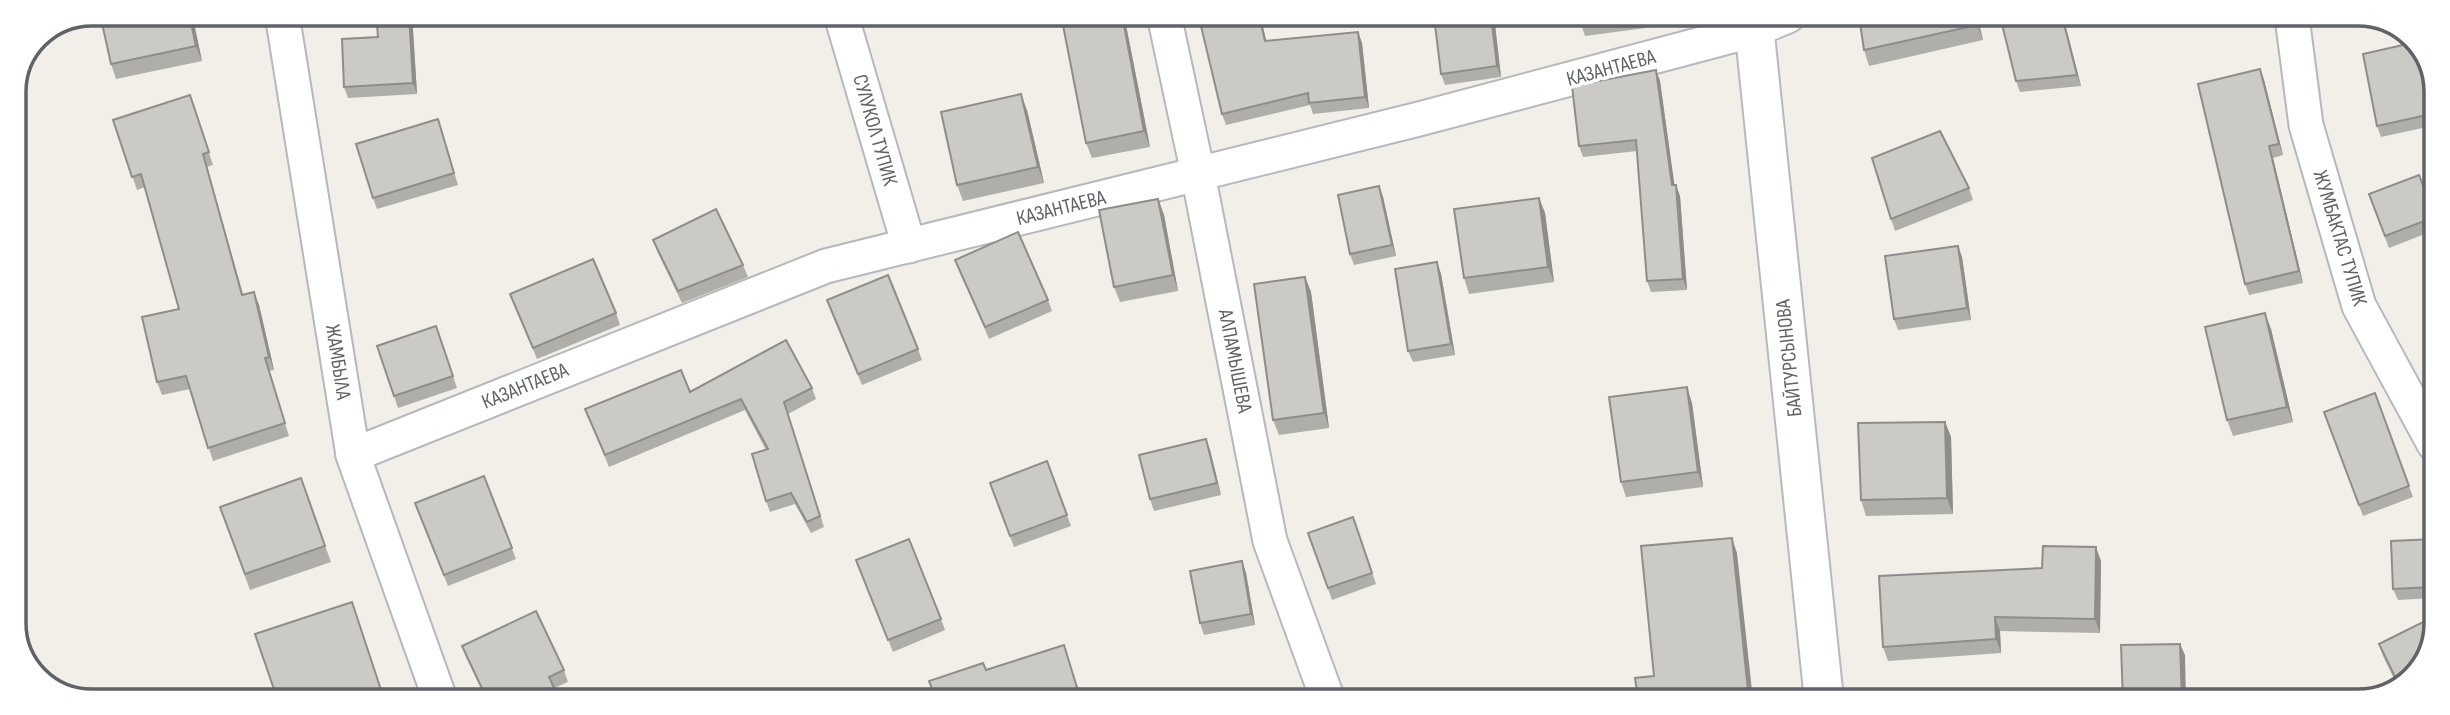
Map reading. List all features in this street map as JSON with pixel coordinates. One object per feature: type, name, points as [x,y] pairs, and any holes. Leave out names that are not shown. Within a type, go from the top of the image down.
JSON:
[{"type":"main road","name":"БАЙТУРСЫНОВА","points":[[1765,26],[1823,689]]},
{"type":"street","name":"ЖАМБЫЛА","points":[[284,26],[353,455],[436,689]]},
{"type":"street","name":"СУЛУКОЛ ТУПИК","points":[[844,26],[909,246]]},
{"type":"street","name":"АЛПАМЫШЕВА","points":[[1166,26],[1270,541],[1324,689]]},
{"type":"street","name":"КАЗАНТАЕВА","points":[[353,455],[826,266],[1419,119],[1747,26]]},
{"type":"street","name":"ЖУМБАКТАС ТУПИК","points":[[2293,26],[2306,124],[2359,306],[2424,426]]},
{"type":"building","points":[[103,26],[192,26],[196,46],[111,64]]},
{"type":"building","points":[[377,26],[410,26],[413,83],[344,87],[342,39],[378,37]]},
{"type":"building","points":[[1063,26],[1124,26],[1144,131],[1086,143]]},
{"type":"building","points":[[1201,26],[1262,26],[1265,41],[1358,32],[1365,97],[1309,103],[1308,93],[1222,114]]},
{"type":"building","points":[[1435,26],[1492,26],[1497,66],[1441,74]]},
{"type":"building","points":[[1860,26],[1972,26],[1864,50]]},
{"type":"building","points":[[2002,26],[2065,26],[2077,75],[2016,81]]},
{"type":"building","points":[[2403,45],[2410,52],[2417,63],[2424,88],[2424,116],[2377,126],[2363,54]]},
{"type":"building","points":[[2260,69],[2279,144],[2269,146],[2299,271],[2245,284],[2198,84]]},
{"type":"building","points":[[1656,70],[1672,185],[1676,185],[1683,279],[1647,281],[1636,140],[1579,146],[1572,86]]},
{"type":"building","points":[[1021,94],[1038,167],[957,185],[941,112]]},
{"type":"building","points":[[190,95],[209,152],[203,154],[242,295],[254,292],[269,357],[265,358],[285,423],[208,448],[186,376],[157,382],[142,317],[179,309],[141,174],[132,177],[113,120]]},
{"type":"building","points":[[438,119],[454,173],[373,198],[356,144]]},
{"type":"building","points":[[1940,131],[1969,188],[1891,219],[1872,158]]},
{"type":"building","points":[[2419,175],[2424,188],[2424,221],[2385,236],[2369,194]]},
{"type":"building","points":[[1379,186],[1392,245],[1350,254],[1338,195]]},
{"type":"building","points":[[1539,198],[1548,267],[1464,278],[1454,209]]},
{"type":"building","points":[[1158,199],[1173,275],[1114,287],[1099,210]]},
{"type":"building","points":[[716,209],[743,265],[678,291],[653,240]]},
{"type":"building","points":[[1018,232],[1048,300],[985,327],[955,260]]},
{"type":"building","points":[[1958,246],[1967,308],[1894,319],[1885,256]]},
{"type":"building","points":[[593,259],[616,313],[533,348],[510,294]]},
{"type":"building","points":[[1437,262],[1451,344],[1408,351],[1395,269]]},
{"type":"building","points":[[888,275],[918,349],[858,374],[827,300]]},
{"type":"building","points":[[1305,277],[1324,413],[1273,420],[1254,284]]},
{"type":"building","points":[[2265,313],[2287,407],[2227,420],[2205,327]]},
{"type":"building","points":[[436,326],[453,376],[394,396],[377,346]]},
{"type":"building","points":[[786,340],[812,388],[784,402],[820,516],[807,522],[791,493],[766,501],[752,454],[768,449],[741,399],[605,455],[585,409],[681,370],[690,392]]},
{"type":"building","points":[[1687,387],[1698,472],[1621,482],[1609,397]]},
{"type":"building","points":[[2375,393],[2409,486],[2359,505],[2324,412]]},
{"type":"building","points":[[1945,422],[1947,498],[1861,500],[1858,423]]},
{"type":"building","points":[[1206,439],[1217,483],[1150,499],[1139,455]]},
{"type":"building","points":[[1047,461],[1067,515],[1010,536],[990,483]]},
{"type":"building","points":[[484,476],[512,548],[444,575],[415,503]]},
{"type":"building","points":[[301,478],[325,546],[245,574],[220,507]]},
{"type":"building","points":[[1353,517],[1372,573],[1328,588],[1308,533]]},
{"type":"building","points":[[1732,538],[1748,689],[1636,689],[1635,678],[1654,676],[1641,546]]},
{"type":"building","points":[[909,539],[941,619],[888,640],[856,560]]},
{"type":"building","points":[[2424,539],[2424,587],[2393,589],[2391,541]]},
{"type":"building","points":[[2043,546],[2096,547],[2095,619],[1995,617],[1996,639],[1883,647],[1879,576],[2042,568]]},
{"type":"building","points":[[1242,561],[1251,614],[1200,623],[1190,571]]},
{"type":"building","points":[[352,602],[381,689],[274,689],[255,634]]},
{"type":"building","points":[[536,611],[564,670],[549,677],[554,689],[482,689],[462,646]]},
{"type":"building","points":[[2424,622],[2419,648],[2413,659],[2395,677],[2379,644]]},
{"type":"building","points":[[2180,644],[2182,689],[2123,689],[2121,645]]},
{"type":"building","points":[[1064,645],[1077,689],[932,689],[929,681],[983,663],[986,670]]}]
